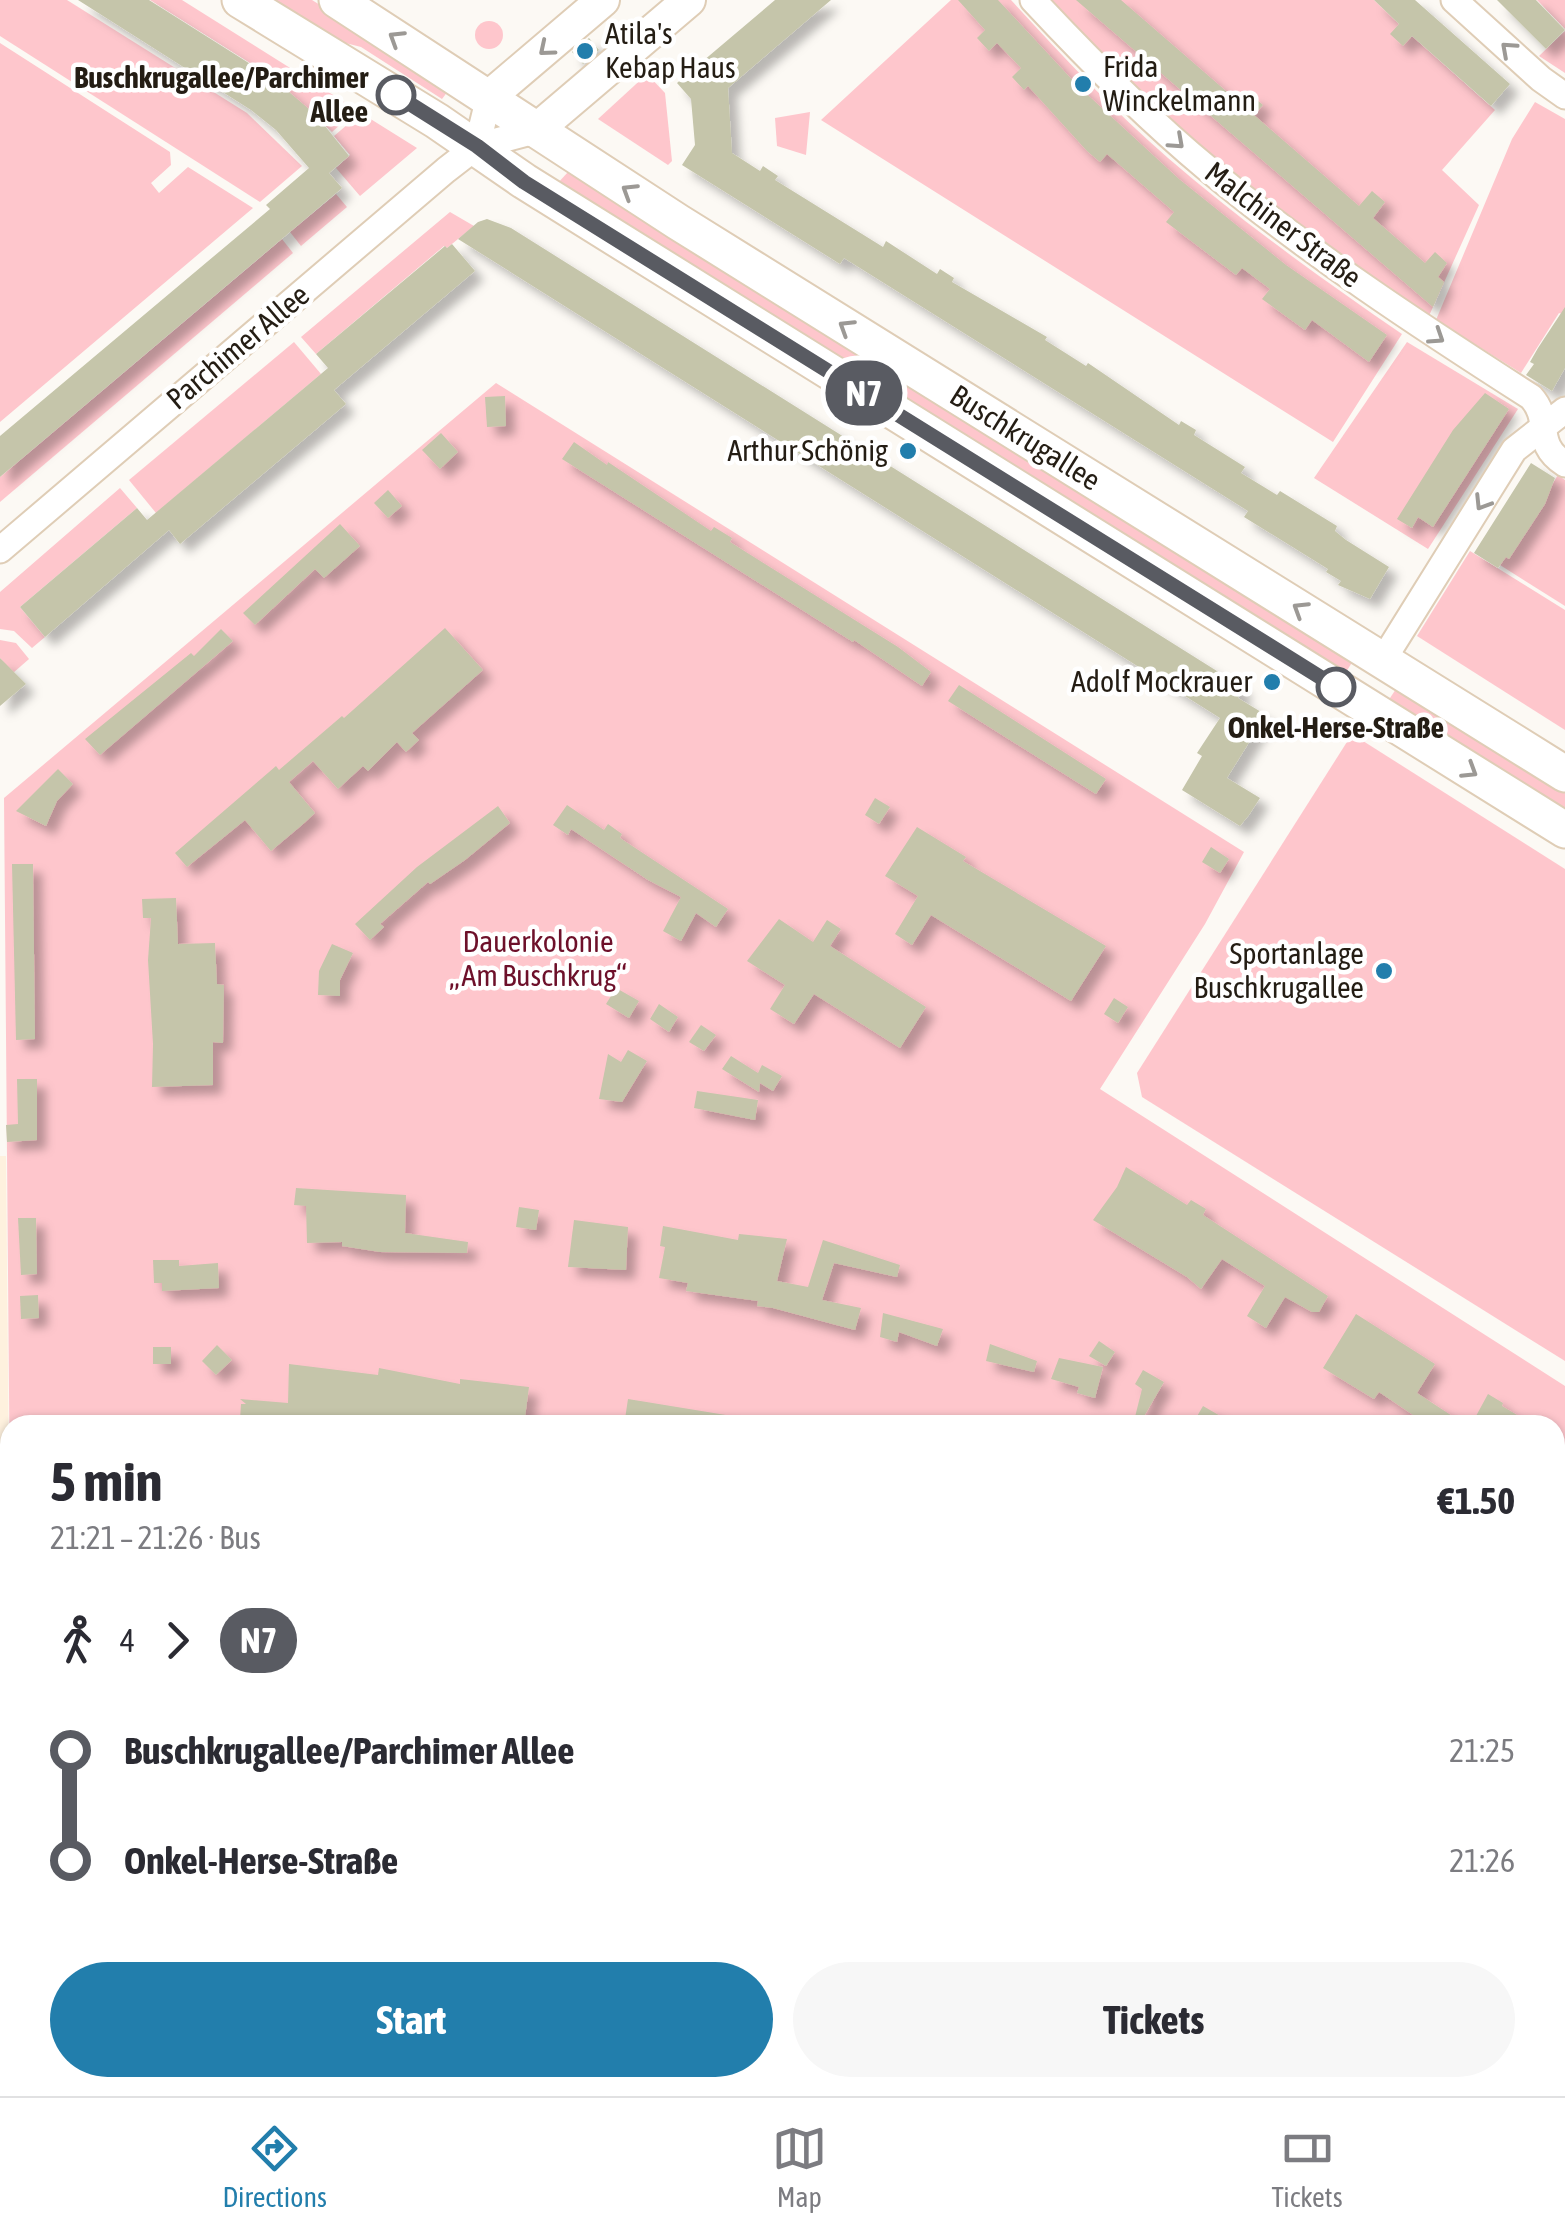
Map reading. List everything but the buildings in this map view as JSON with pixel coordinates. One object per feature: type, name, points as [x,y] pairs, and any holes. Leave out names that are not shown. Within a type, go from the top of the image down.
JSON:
[{"type":"main road","name":"Buschkrugallee","points":[[240,0],[477,146],[524,182],[1565,830]]},
{"type":"main road","name":"Buschkrugallee","points":[[336,0],[535,130],[1565,774]]},
{"type":"main road","points":[[1358,701],[1383,660]]},
{"type":"street","points":[[477,146],[489,97],[603,0]]},
{"type":"street","name":"Parchimer Allee","points":[[0,550],[477,146],[535,130],[690,0]]},
{"type":"street","name":"Malchiner Straße","points":[[1033,0],[1103,75],[1208,170],[1415,322],[1531,397],[1543,416],[1544,443],[1565,464]]},
{"type":"street","points":[[1454,0],[1565,96]]},
{"type":"street","points":[[1383,660],[1514,450],[1565,410]]},
{"type":"shaded area","points":[[0,1156],[6,1156],[8,1415],[0,1415]]},
{"type":"green space","points":[[0,0],[67,0],[247,113],[302,166],[260,202],[0,36]]},
{"type":"green space","points":[[150,0],[182,0],[357,110],[332,132],[274,78]]},
{"type":"green space","points":[[266,0],[312,0],[451,87],[442,99],[361,47],[330,39]]},
{"type":"green space","points":[[951,0],[1011,0],[1087,81],[1168,158],[1283,249],[1402,334],[1333,442],[821,120]]},
{"type":"green space","points":[[1051,0],[1374,0],[1399,24],[1403,45],[1412,36],[1495,110],[1442,170],[1479,205],[1428,318],[1230,170],[1137,88]]},
{"type":"green space","points":[[1537,0],[1565,0],[1565,29]]},
{"type":"green space","points":[[489,21],[499,25],[503,35],[499,45],[489,49],[479,45],[475,35],[479,25]]},
{"type":"green space","points":[[1565,31],[1565,73],[1539,56]]},
{"type":"green space","points":[[0,43],[170,152],[171,165],[151,183],[159,193],[188,167],[253,208],[0,422]]},
{"type":"green space","points":[[647,74],[665,93],[672,161],[668,165],[598,119]]},
{"type":"green space","points":[[1535,102],[1565,119],[1565,315],[1559,313],[1521,373],[1436,320],[1512,139]]},
{"type":"green space","points":[[810,112],[806,155],[777,146],[775,118]]},
{"type":"green space","points":[[361,113],[417,148],[360,196],[336,168],[350,155],[334,136]]},
{"type":"green space","points":[[568,172],[1356,656],[1343,677],[557,184]]},
{"type":"green space","points":[[336,194],[347,207],[301,246],[290,232]]},
{"type":"green space","points":[[450,212],[474,226],[447,248],[444,246],[316,354],[301,337]]},
{"type":"green space","points":[[282,239],[293,253],[0,502],[0,477]]},
{"type":"green space","points":[[294,342],[321,374],[156,513],[129,480]]},
{"type":"green space","points":[[1407,342],[1518,409],[1428,549],[1314,478]]},
{"type":"green space","name":"Dauerkolonie „Am Buschkrug“","points":[[496,383],[1244,852],[1205,924],[1100,1089],[1565,1386],[1565,1415],[9,1415],[4,798]]},
{"type":"green space","points":[[1558,475],[1565,480],[1565,606],[1500,565]]},
{"type":"green space","points":[[120,488],[137,508],[20,607],[45,637],[32,648],[14,631],[0,629],[0,592]]},
{"type":"green space","points":[[1470,551],[1565,610],[1565,730],[1417,636]]},
{"type":"green space","points":[[0,640],[16,643],[29,659],[13,673],[0,658]]},
{"type":"green space","points":[[1400,683],[1565,787],[1565,817],[1386,704]]},
{"type":"green space","name":"Sportanlage Buschkrugallee","points":[[1352,734],[1565,869],[1565,1361],[1142,1097],[1137,1073]]},
{"type":"bus line","name":"N7","points":[[396,95],[477,146],[524,182],[1336,687]]},
{"type":"place","name":"Atila's Kebap Haus","points":[[585,51]]},
{"type":"place","name":"Frida Winckelmann","points":[[1083,84]]},
{"type":"place","name":"Buschkrugallee/Parchimer Allee","points":[[396,95]]},
{"type":"place","name":"Arthur Schönig","points":[[908,451]]},
{"type":"place","name":"Adolf Mockrauer","points":[[1272,682]]},
{"type":"place","name":"Onkel-Herse-Straße","points":[[1336,687]]},
{"type":"place","name":"Sportanlage Buschkrugallee","points":[[1384,971]]}]
